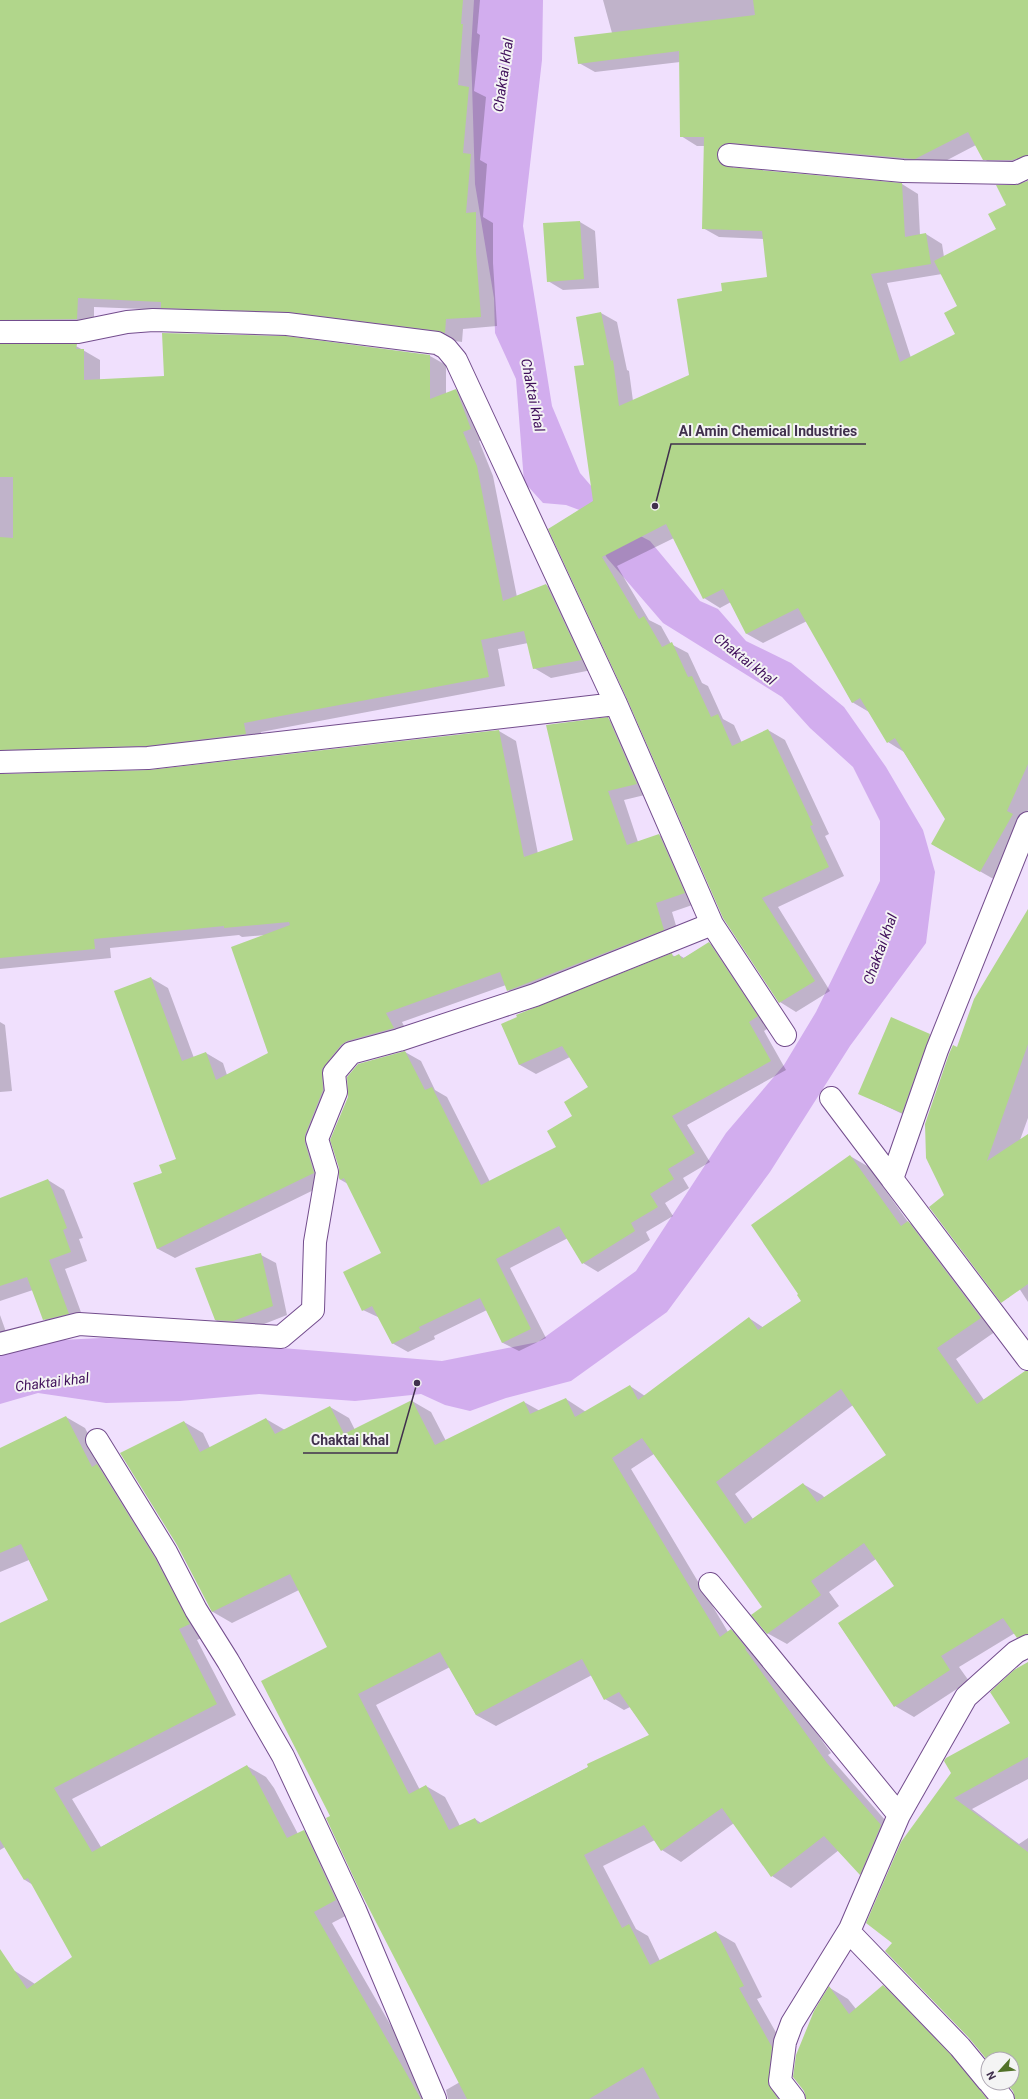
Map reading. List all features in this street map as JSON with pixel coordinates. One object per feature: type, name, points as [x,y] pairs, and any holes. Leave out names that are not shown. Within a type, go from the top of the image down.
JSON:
[{"type":"street","points":[[729,155],[903,171],[1015,173],[1028,167]]},
{"type":"street","points":[[0,332],[78,332],[127,322],[153,320],[288,324],[437,343],[446,348],[456,360],[616,704],[712,924],[785,1035]]},
{"type":"street","points":[[0,762],[148,758],[616,704]]},
{"type":"street","points":[[892,1179],[937,1050],[1028,823]]},
{"type":"street","points":[[0,1344],[79,1324],[281,1337],[313,1310],[315,1242],[327,1172],[317,1139],[336,1092],[334,1073],[351,1053],[399,1040],[535,995],[712,924]]},
{"type":"street","points":[[831,1098],[1028,1359]]},
{"type":"street","points":[[97,1440],[166,1552],[196,1610],[228,1661],[283,1756],[355,1910],[435,2099]]},
{"type":"street","points":[[710,1584],[899,1815]]},
{"type":"street","points":[[794,2099],[780,2081],[785,2042],[792,2023],[850,1929],[899,1815],[966,1696],[1016,1652],[1028,1646]]},
{"type":"street","points":[[850,1929],[850,1934],[960,2047],[980,2071]]},
{"type":"street","points":[[996,2091],[1003,2099]]},
{"type":"water","points":[[474,0],[543,0],[542,60],[523,226],[552,406],[580,473],[629,530],[650,541],[700,601],[718,609],[746,641],[791,663],[844,707],[886,767],[923,830],[935,872],[926,943],[850,1046],[770,1172],[667,1312],[571,1381],[506,1398],[470,1411],[445,1405],[421,1394],[355,1401],[259,1394],[180,1401],[106,1403],[38,1393],[0,1404],[0,1350],[22,1342],[101,1338],[208,1342],[442,1361],[538,1342],[636,1271],[726,1133],[784,1065],[816,1012],[880,881],[880,821],[853,767],[810,728],[782,697],[663,623],[607,558],[582,511],[566,505],[543,503],[524,482],[516,379],[495,333],[494,298],[475,184],[471,50]]},
{"type":"building","points":[[0,0],[463,0],[461,24],[463,24],[458,85],[469,87],[463,153],[471,154],[466,213],[476,212],[476,253],[481,317],[446,319],[445,333],[288,312],[161,308],[161,302],[78,298],[77,319],[0,320]]},
{"type":"building","points":[[753,0],[1028,0],[1028,155],[1012,160],[983,160],[968,132],[915,159],[730,143],[724,144],[719,148],[717,154],[718,160],[722,165],[728,167],[902,183],[905,237],[926,233],[931,264],[871,274],[900,362],[955,334],[944,313],[957,306],[934,261],[996,229],[988,214],[1006,205],[996,185],[1015,185],[1028,181],[1028,764],[1007,811],[1013,814],[980,872],[931,844],[945,819],[895,738],[887,743],[860,698],[852,703],[798,608],[746,634],[723,589],[703,599],[666,524],[602,557],[639,619],[644,616],[662,647],[672,642],[688,677],[692,676],[711,717],[718,714],[732,746],[768,729],[813,825],[810,826],[829,867],[762,898],[815,981],[779,1003],[723,918],[627,699],[548,529],[593,501],[574,366],[584,365],[576,317],[601,312],[611,361],[613,360],[619,406],[689,375],[677,299],[722,291],[721,283],[767,277],[762,231],[702,229],[704,137],[680,137],[679,51],[578,64],[574,37],[755,15]]},
{"type":"building","points":[[580,221],[584,279],[547,282],[543,223]]},
{"type":"building","points":[[162,333],[286,336],[430,355],[430,399],[456,389],[471,429],[463,432],[477,466],[503,601],[546,584],[582,660],[533,669],[524,631],[481,640],[489,677],[244,723],[246,734],[147,746],[0,750],[0,537],[13,538],[13,477],[0,477],[0,344],[77,344],[76,349],[84,349],[84,380],[164,376]]},
{"type":"building","points":[[608,717],[637,784],[608,791],[627,845],[659,834],[685,893],[656,903],[664,930],[507,991],[500,972],[386,1013],[394,1028],[347,1041],[341,1045],[322,1069],[323,1090],[305,1135],[305,1143],[314,1173],[157,1249],[133,1183],[162,1173],[159,1165],[176,1159],[114,991],[151,977],[182,1061],[206,1052],[216,1080],[268,1053],[231,947],[290,925],[289,922],[224,928],[224,926],[94,939],[95,949],[0,958],[0,774],[149,770],[499,730],[524,857],[573,840],[546,725]]},
{"type":"building","points":[[1028,909],[1028,1044],[987,1161],[1028,1134],[1028,1284],[1001,1303],[929,1207],[944,1195],[926,1158],[925,1124],[949,1054],[953,1045],[957,1047],[974,999]]},
{"type":"building","points":[[709,942],[758,1016],[749,1022],[771,1061],[672,1116],[695,1153],[668,1169],[674,1179],[650,1194],[658,1207],[631,1223],[635,1231],[582,1264],[559,1226],[496,1259],[531,1329],[502,1343],[480,1298],[419,1327],[420,1330],[392,1344],[372,1306],[362,1311],[343,1272],[381,1253],[344,1178],[340,1180],[339,1178],[339,1168],[330,1140],[348,1097],[347,1077],[358,1064],[405,1051],[425,1090],[432,1087],[481,1185],[556,1147],[547,1131],[572,1116],[564,1102],[588,1087],[562,1046],[519,1065],[501,1024],[517,1017],[516,1015],[672,953],[673,957],[679,954],[682,959]]},
{"type":"building","points":[[891,1017],[930,1034],[902,1113],[858,1094]]},
{"type":"building","points":[[850,1155],[901,1226],[908,1221],[981,1318],[937,1348],[977,1404],[1025,1371],[1028,1371],[1028,1634],[1017,1638],[1003,1618],[941,1656],[950,1670],[894,1707],[838,1623],[894,1586],[864,1543],[811,1581],[821,1595],[767,1634],[751,1615],[762,1607],[642,1438],[612,1458],[720,1637],[731,1629],[827,1763],[881,1825],[860,1875],[824,1836],[771,1877],[722,1808],[661,1851],[644,1825],[584,1855],[622,1928],[629,1924],[650,1965],[716,1931],[744,1986],[739,1988],[772,2047],[768,2084],[778,2099],[660,2099],[643,2067],[589,2099],[467,2099],[359,1889],[326,1818],[330,1816],[261,1681],[327,1647],[290,1574],[212,1612],[177,1545],[120,1453],[184,1421],[200,1452],[266,1418],[275,1434],[330,1406],[344,1434],[412,1400],[435,1445],[524,1401],[530,1414],[566,1398],[575,1417],[630,1385],[638,1400],[749,1317],[758,1330],[801,1301],[797,1295],[798,1294],[751,1225]],"holes":[[[841,1389],[886,1455],[817,1502],[803,1483],[745,1524],[716,1482]],[[440,1652],[476,1715],[582,1659],[604,1700],[619,1692],[649,1735],[587,1764],[588,1767],[478,1824],[475,1818],[449,1830],[426,1785],[409,1794],[358,1694]]]},
{"type":"building","points":[[48,1179],[67,1228],[63,1230],[71,1252],[49,1260],[69,1314],[43,1320],[27,1277],[0,1286],[0,1198]]},
{"type":"building","points":[[261,1253],[273,1306],[233,1321],[215,1320],[195,1268]]},
{"type":"building","points":[[66,1416],[92,1467],[97,1464],[155,1558],[190,1624],[179,1629],[217,1704],[54,1788],[92,1852],[247,1765],[253,1776],[254,1775],[287,1838],[304,1830],[336,1900],[314,1912],[421,2099],[0,2099],[0,1949],[27,1989],[72,1957],[28,1878],[24,1880],[0,1840],[0,1623],[48,1600],[21,1544],[0,1553],[0,1448]]},
{"type":"building","points":[[1028,1662],[1028,1757],[954,1798],[1028,1852],[1028,2099],[1015,2099],[1013,2091],[1020,2091],[1020,2051],[980,2051],[885,1951],[892,1943],[866,1923],[901,1842],[951,1773],[944,1761],[946,1758],[1010,1723],[990,1692],[1014,1670]]},
{"type":"building","points":[[883,1985],[951,2055],[987,2099],[806,2099],[804,2091],[793,2077],[796,2055],[814,2011],[829,1986],[849,2014]]},
{"type":"place","name":"Al Amin Chemical Industries","points":[[655,506]]},
{"type":"place","name":"Chaktai khal","points":[[417,1383]]}]
